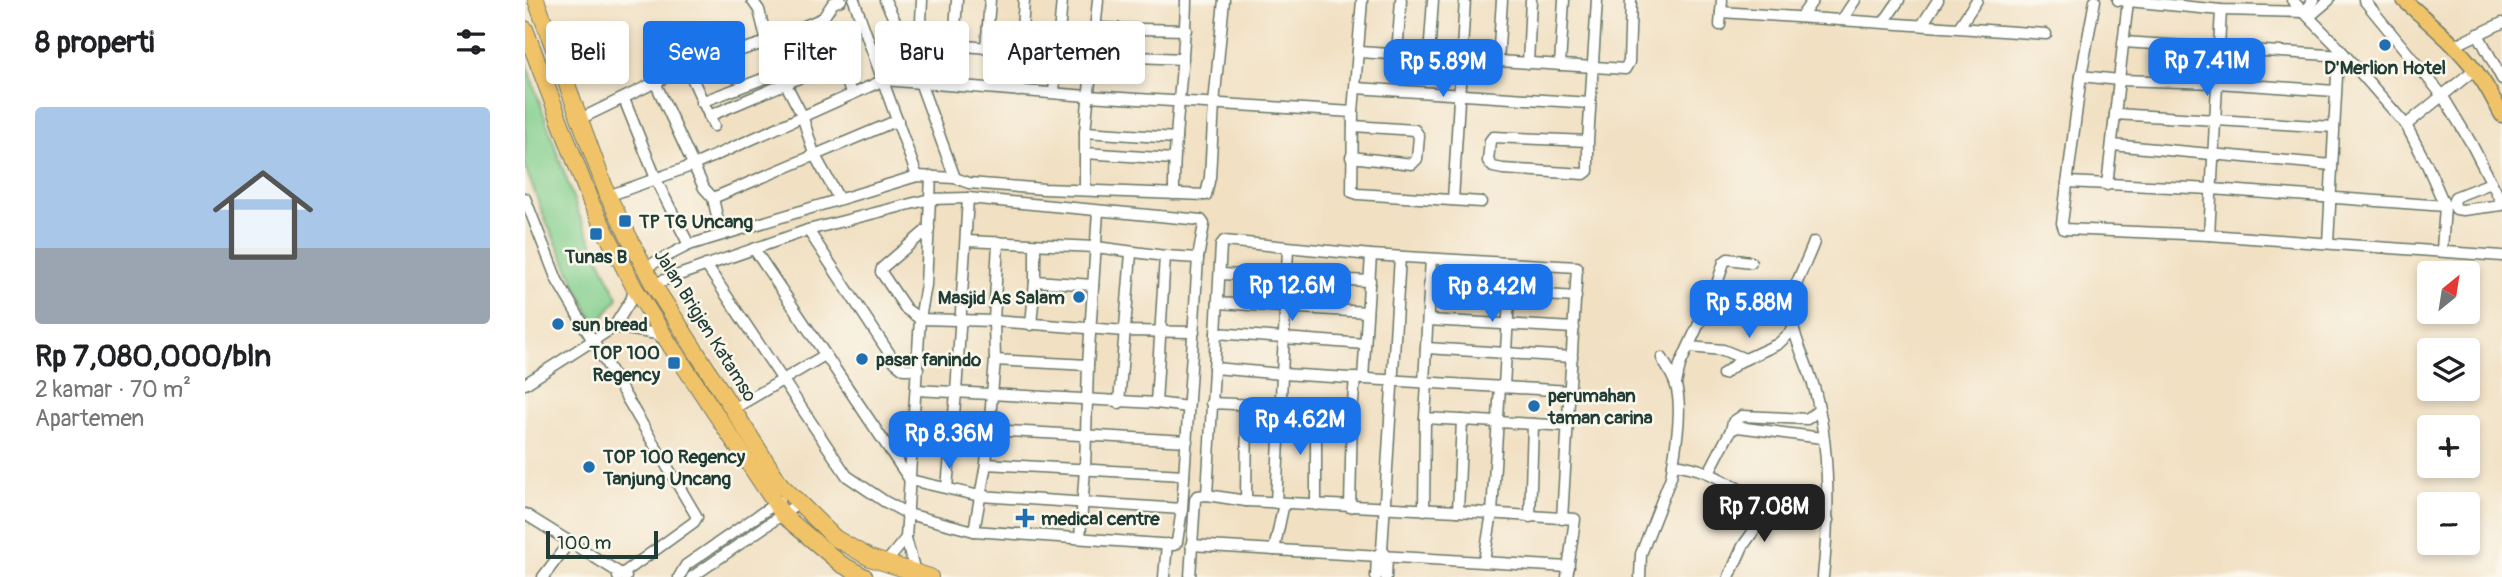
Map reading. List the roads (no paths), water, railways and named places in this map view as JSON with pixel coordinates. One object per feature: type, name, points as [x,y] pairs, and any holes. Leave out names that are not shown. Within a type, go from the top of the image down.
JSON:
[{"type":"highway","name":"Jalan Brigjen Katamso","points":[[539,1],[608,196],[653,284],[781,485],[835,538],[870,558],[923,575]]},
{"type":"highway","name":"Jalan Brigjen Katamso","points":[[526,32],[591,203],[634,287],[670,345],[779,509],[809,539],[841,564],[865,577]]},
{"type":"main road","points":[[2404,0],[2454,46],[2475,70],[2502,116]]},
{"type":"main road","points":[[591,203],[608,196]]},
{"type":"street","points":[[752,0],[762,21]]},
{"type":"street","points":[[854,0],[875,56]]},
{"type":"street","points":[[885,0],[895,21]]},
{"type":"street","points":[[921,21],[922,0]]},
{"type":"street","points":[[956,21],[957,0]]},
{"type":"street","points":[[988,21],[990,0]]},
{"type":"street","points":[[1022,21],[1024,0]]},
{"type":"street","points":[[1053,92],[1062,0]]},
{"type":"street","points":[[1096,21],[1098,0]]},
{"type":"street","points":[[1174,194],[1173,159],[1186,30],[1186,0]]},
{"type":"street","points":[[644,268],[689,245],[917,176],[955,178],[969,183],[1009,186],[1206,195],[1224,0]]},
{"type":"street","points":[[1362,0],[1353,112],[1352,192],[1481,202]]},
{"type":"street","points":[[1397,54],[1401,0]]},
{"type":"street","points":[[1429,56],[1433,0]]},
{"type":"street","points":[[1453,200],[1465,0]]},
{"type":"street","points":[[1498,61],[1502,0]]},
{"type":"street","points":[[1528,62],[1531,0]]},
{"type":"street","points":[[1560,65],[1564,0]]},
{"type":"street","points":[[1588,141],[1493,137],[1490,141],[1488,161],[1493,167],[1503,169],[1584,174],[1588,172],[1597,0]]},
{"type":"street","points":[[1359,52],[1617,69],[1627,66],[1631,0]]},
{"type":"street","points":[[1720,25],[1722,0]]},
{"type":"street","points":[[1755,0],[1755,14]]},
{"type":"street","points":[[1801,17],[1813,0]]},
{"type":"street","points":[[1842,20],[1855,0]]},
{"type":"street","points":[[1884,22],[1899,0]]},
{"type":"street","points":[[1922,25],[1938,0]]},
{"type":"street","points":[[1959,27],[1977,0]]},
{"type":"street","points":[[2292,0],[2406,125],[2445,206],[2442,250]]},
{"type":"street","points":[[2307,14],[2313,0]]},
{"type":"street","points":[[2107,186],[2123,42],[2123,1],[2307,14],[2329,0]]},
{"type":"street","points":[[2364,0],[2442,95],[2471,142],[2502,204],[2456,209],[2453,203],[2455,197],[2491,183]]},
{"type":"street","points":[[816,21],[823,18],[835,1]]},
{"type":"street","points":[[2095,2],[2081,76],[2062,223],[2064,229],[2209,235],[2502,256]]},
{"type":"street","points":[[2209,235],[2221,10]]},
{"type":"street","points":[[1721,12],[2046,34]]},
{"type":"street","points":[[2454,46],[2502,23]]},
{"type":"street","points":[[1145,29],[1186,30]]},
{"type":"street","points":[[2478,34],[2502,79]]},
{"type":"street","points":[[2123,42],[2341,56]]},
{"type":"street","points":[[2328,243],[2335,91],[2341,56]]},
{"type":"street","points":[[1145,57],[1183,59]]},
{"type":"street","points":[[2406,125],[2475,70]]},
{"type":"street","points":[[2081,76],[2335,91]]},
{"type":"street","points":[[579,119],[651,84]]},
{"type":"street","points":[[656,84],[704,188],[713,198],[721,235]]},
{"type":"street","points":[[694,84],[711,121],[772,84]]},
{"type":"street","points":[[701,102],[762,84]]},
{"type":"street","points":[[785,84],[802,116],[814,154],[839,199]]},
{"type":"street","points":[[848,84],[851,93]]},
{"type":"street","points":[[608,196],[694,165],[875,84]]},
{"type":"street","points":[[885,84],[917,176]]},
{"type":"street","points":[[921,84],[955,178]]},
{"type":"street","points":[[942,84],[1353,112]]},
{"type":"street","points":[[1018,84],[1018,91]]},
{"type":"street","points":[[1085,189],[1085,132],[1089,84]]},
{"type":"street","points":[[1356,88],[1590,103]]},
{"type":"street","points":[[624,99],[658,177],[659,186],[689,245]]},
{"type":"street","points":[[2115,114],[2334,127]]},
{"type":"street","points":[[713,198],[898,120]]},
{"type":"street","points":[[1351,157],[1412,164],[1417,159],[1419,136],[1415,130],[1409,129],[1353,126]]},
{"type":"street","points":[[1085,132],[1176,138]]},
{"type":"street","points":[[2112,145],[2332,165]]},
{"type":"street","points":[[1086,153],[1173,159]]},
{"type":"street","points":[[923,575],[906,538],[920,319],[926,285],[931,176]]},
{"type":"street","points":[[2067,182],[2212,189],[2445,206]]},
{"type":"street","points":[[525,198],[557,280],[697,517],[622,576],[525,514]]},
{"type":"street","points":[[947,486],[956,394],[968,198]]},
{"type":"street","points":[[653,284],[706,265],[808,230],[930,199],[968,198],[1201,220],[1204,224],[1198,258],[1179,539],[1174,545],[974,531],[908,514],[884,501],[847,476],[706,265]]},
{"type":"street","points":[[1080,538],[1098,211]]},
{"type":"street","points":[[929,228],[882,268],[881,272],[906,309],[920,319],[994,321],[1125,331],[1194,332]]},
{"type":"street","points":[[808,230],[895,362],[904,369],[918,369]]},
{"type":"street","points":[[967,241],[1096,247],[1131,253],[1198,258]]},
{"type":"street","points":[[974,531],[986,464],[995,360],[998,242]]},
{"type":"street","points":[[1207,495],[1221,245],[1224,242],[1400,257],[1574,265],[1578,272],[1563,519]]},
{"type":"street","points":[[1814,242],[1792,295],[1793,330],[1819,410],[1828,520],[1823,577]]},
{"type":"street","points":[[1031,325],[1035,245]]},
{"type":"street","points":[[754,249],[910,480],[947,486],[980,496],[1182,509]]},
{"type":"street","points":[[1274,550],[1280,503],[1280,406],[1288,249]]},
{"type":"street","points":[[1119,402],[1131,253]]},
{"type":"street","points":[[1350,507],[1352,414],[1365,344],[1371,255]]},
{"type":"street","points":[[1156,403],[1165,256]]},
{"type":"street","points":[[1376,577],[1382,555],[1400,257]]},
{"type":"street","points":[[1424,510],[1425,382],[1431,259]]},
{"type":"street","points":[[1640,577],[1641,554],[1671,477],[1678,415],[1676,384],[1680,365],[1724,262],[1728,259],[1751,262]]},
{"type":"street","points":[[1484,561],[1492,513],[1511,264]]},
{"type":"street","points":[[1220,274],[1287,275],[1370,281]]},
{"type":"street","points":[[1035,281],[1093,285]]},
{"type":"street","points":[[525,384],[614,327],[632,298],[634,287]]},
{"type":"street","points":[[1429,287],[1576,296]]},
{"type":"street","points":[[1218,303],[1367,312]]},
{"type":"street","points":[[1427,320],[1574,328]]},
{"type":"street","points":[[614,327],[657,334],[670,345]]},
{"type":"street","points":[[1723,374],[1745,359],[1778,344],[1793,330]]},
{"type":"street","points":[[1216,333],[1365,344]]},
{"type":"street","points":[[1689,347],[1723,350],[1745,359]]},
{"type":"street","points":[[1426,348],[1572,357]]},
{"type":"street","points":[[733,409],[825,355]]},
{"type":"street","points":[[1662,358],[1676,384]]},
{"type":"street","points":[[995,360],[1088,366]]},
{"type":"street","points":[[1214,368],[1570,391]]},
{"type":"street","points":[[916,390],[1188,407]]},
{"type":"street","points":[[1211,403],[1280,406],[1352,414]]},
{"type":"street","points":[[1246,501],[1247,406]]},
{"type":"street","points":[[1316,410],[1316,505]]},
{"type":"street","points":[[1709,472],[1733,422],[1742,416],[1807,419],[1819,410]]},
{"type":"street","points":[[1425,418],[1568,426]]},
{"type":"street","points":[[1458,511],[1462,420]]},
{"type":"street","points":[[1530,517],[1533,424]]},
{"type":"street","points":[[1731,430],[1738,427],[1822,438]]},
{"type":"street","points":[[989,430],[1187,441]]},
{"type":"street","points":[[986,464],[1184,475]]},
{"type":"street","points":[[1673,464],[1709,472],[1756,498],[1828,520]]},
{"type":"street","points":[[1190,577],[1191,545],[1197,496],[1576,520],[1568,572],[1484,561],[1191,545]]},
{"type":"street","points":[[692,577],[794,498]]},
{"type":"street","points":[[1729,577],[1743,546],[1757,526],[1758,520],[1753,507],[1756,498]]},
{"type":"street","points":[[679,577],[686,565],[779,509]]},
{"type":"street","points":[[885,564],[906,538]]},
{"type":"street","points":[[543,577],[570,541]]},
{"type":"street","points":[[1164,577],[1167,544]]},
{"type":"street","points":[[1382,555],[1386,577]]},
{"type":"place","name":"D'Merlion Hotel","points":[[2385,45]]},
{"type":"place","name":"TP TG Uncang","points":[[625,221]]},
{"type":"place","name":"Tunas B","points":[[596,234]]},
{"type":"place","name":"Masjid As Salam","points":[[1079,297]]},
{"type":"place","name":"sun bread","points":[[558,324]]},
{"type":"place","name":"pasar fanindo","points":[[862,359]]},
{"type":"place","name":"TOP 100 Regency","points":[[674,363]]},
{"type":"place","name":"perumahan taman carina","points":[[1534,406]]},
{"type":"place","name":"TOP 100 Regency Tanjung Uncang","points":[[589,467]]},
{"type":"place","name":"medical centre","points":[[1025,518]]}]
